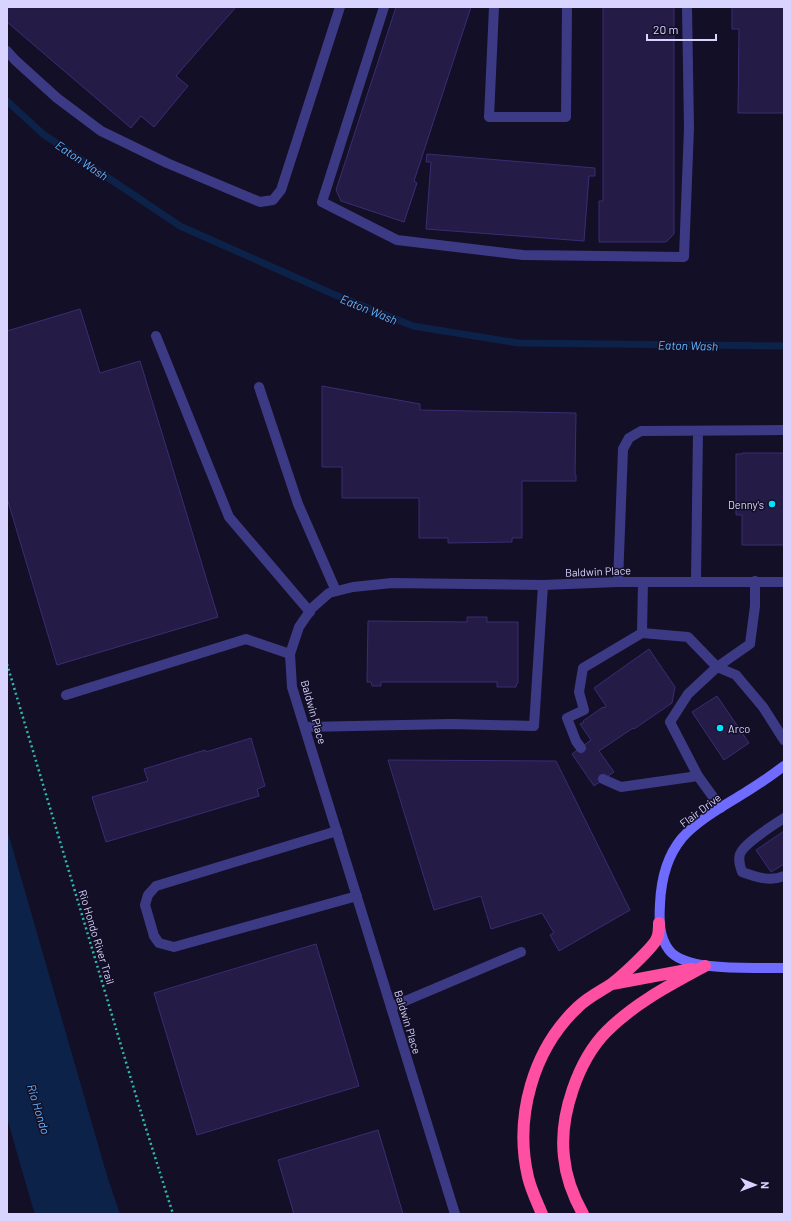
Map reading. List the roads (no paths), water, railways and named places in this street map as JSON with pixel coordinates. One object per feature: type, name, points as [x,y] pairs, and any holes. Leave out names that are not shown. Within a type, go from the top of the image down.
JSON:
[{"type":"highway","points":[[542,1214],[528,1178],[525,1158],[524,1137],[526,1107],[532,1078],[550,1041],[577,1007],[611,984],[642,956],[657,938],[660,923]]},
{"type":"highway","points":[[611,984],[705,966]]},
{"type":"highway","points":[[583,1214],[571,1189],[566,1174],[563,1144],[572,1091],[580,1070],[585,1060],[606,1032],[620,1020],[657,992],[705,966]]},
{"type":"street","points":[[7,51],[57,98],[101,131],[167,163],[260,202],[273,200],[281,190],[340,7]]},
{"type":"street","points":[[384,7],[322,202],[397,240],[523,255],[684,257],[689,128],[687,7]]},
{"type":"street","points":[[494,7],[489,117],[566,117],[567,7]]},
{"type":"street","points":[[156,336],[228,517],[310,612]]},
{"type":"street","points":[[259,387],[298,504],[336,591]]},
{"type":"street","points":[[618,582],[623,449],[629,438],[641,431],[784,430]]},
{"type":"street","points":[[696,581],[698,431]]},
{"type":"street","name":"Baldwin Place","points":[[455,1214],[292,687],[290,654],[299,627],[312,608],[329,593],[354,587],[392,583],[543,585],[696,581],[784,582]]},
{"type":"street","points":[[721,808],[698,776],[670,722],[688,694],[717,667],[750,644],[755,606],[755,581]]},
{"type":"street","points":[[642,633],[643,582]]},
{"type":"street","points":[[305,727],[451,724],[534,726],[543,585]]},
{"type":"street","points":[[581,748],[576,741],[567,718],[584,710],[579,692],[583,668],[642,633],[688,637],[717,667],[736,675],[763,707],[784,740]]},
{"type":"street","points":[[66,695],[246,639],[290,654]]},
{"type":"street","name":"Flair Drive","points":[[784,766],[697,824],[678,844],[662,883],[660,923],[664,941],[670,951],[674,955],[690,963],[705,966],[784,968]]},
{"type":"street","points":[[603,779],[621,787],[698,776]]},
{"type":"street","points":[[784,818],[745,846],[740,854],[739,864],[742,872],[758,878],[776,880],[784,876]]},
{"type":"street","points":[[337,831],[156,886],[148,895],[146,905],[154,936],[159,943],[174,947],[357,896]]},
{"type":"street","points":[[391,1007],[521,952]]},
{"type":"water","name":"Rio Hondo","points":[[7,829],[108,1179],[120,1214],[35,1214],[32,1205],[7,1118]]},
{"type":"waterway","name":"Eaton Wash","points":[[7,101],[43,134],[180,226],[333,294],[413,326],[518,343],[784,346]]},
{"type":"place","name":"Denny's","points":[[772,504]]},
{"type":"place","name":"Arco","points":[[720,728]]}]
